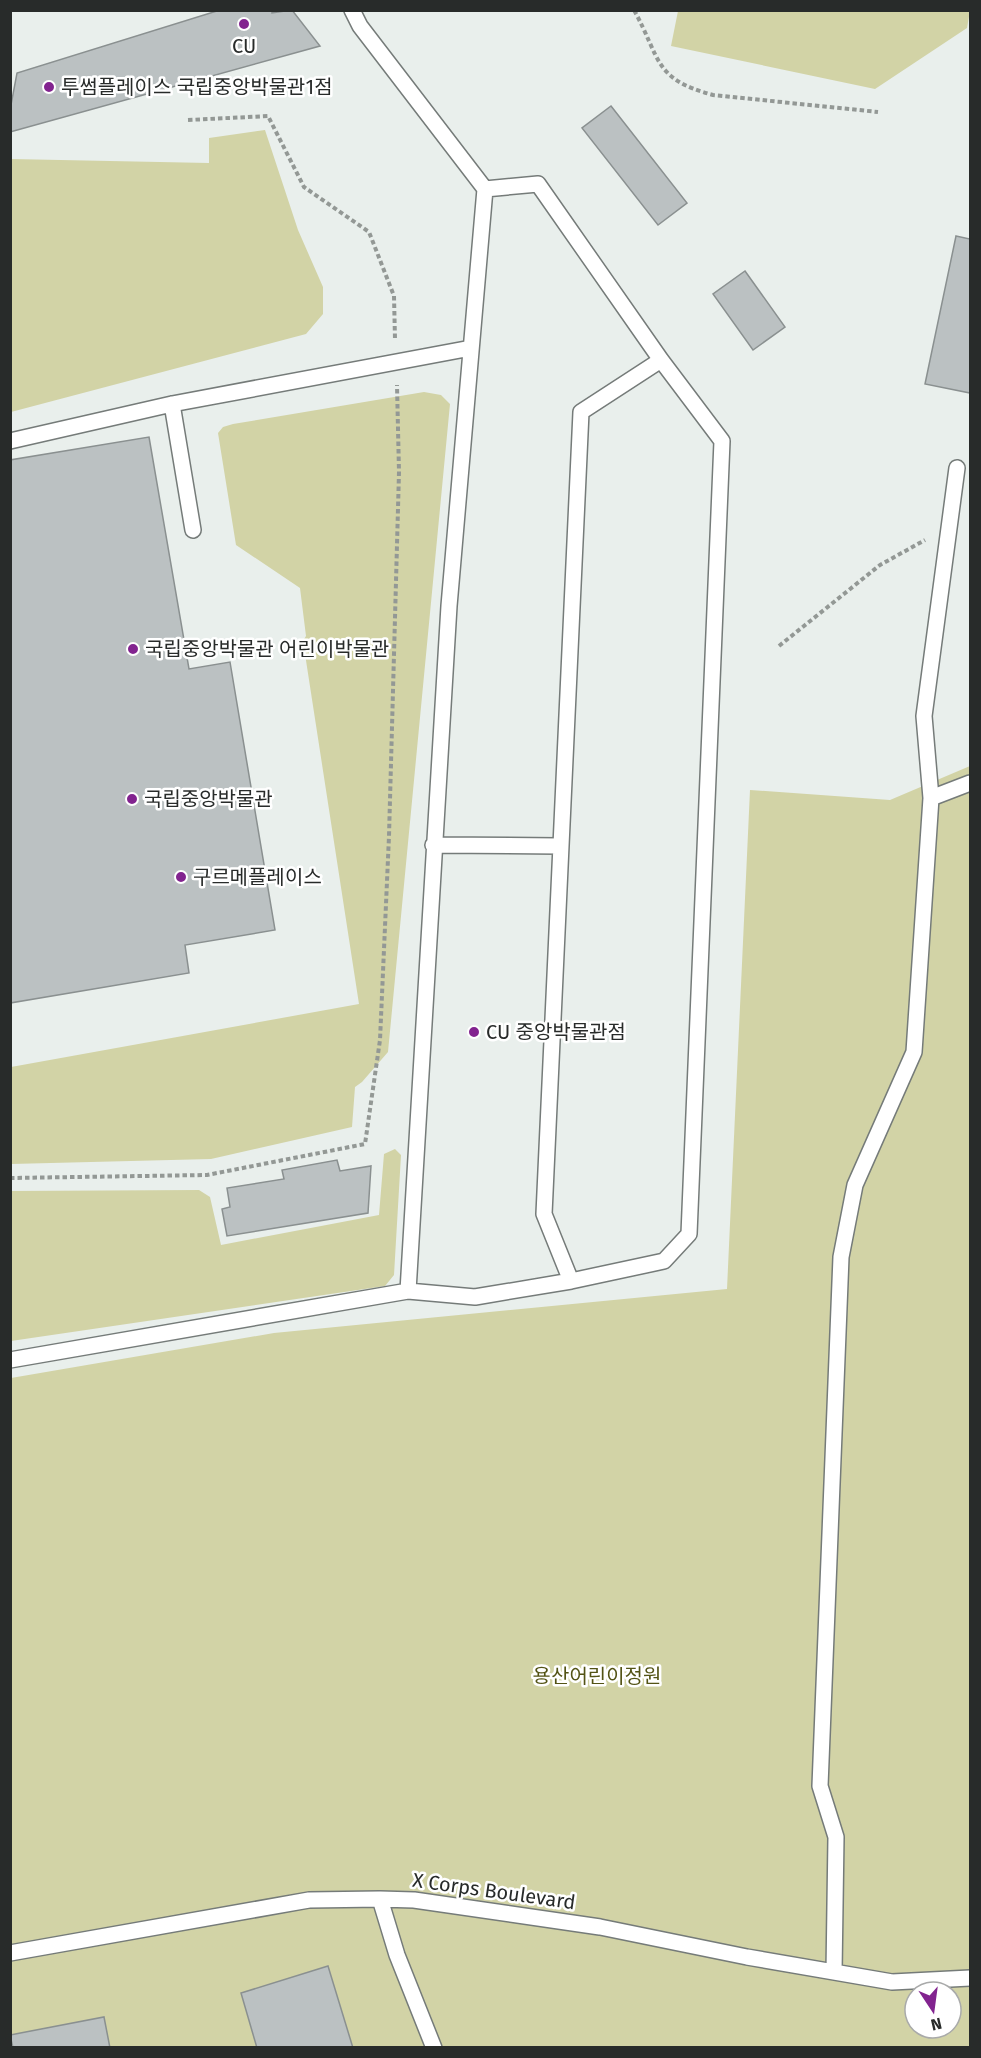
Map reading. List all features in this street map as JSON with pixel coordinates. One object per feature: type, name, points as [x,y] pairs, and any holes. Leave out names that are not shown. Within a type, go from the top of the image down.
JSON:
[{"type":"lane","points":[[352,10],[360,26],[485,189],[449,606],[408,1291]]},
{"type":"lane","points":[[10,1360],[408,1291],[475,1297],[571,1281],[664,1260],[689,1234],[722,441],[661,360],[538,184],[485,189]]},
{"type":"lane","points":[[10,441],[172,404],[471,348]]},
{"type":"lane","points":[[571,1281],[544,1214],[559,846],[581,412],[661,360]]},
{"type":"lane","points":[[172,404],[193,530]]},
{"type":"lane","points":[[834,1972],[837,1837],[820,1786],[841,1257],[855,1185],[914,1052],[931,798],[924,716],[957,468]]},
{"type":"lane","points":[[931,798],[970,783]]},
{"type":"lane","points":[[433,845],[559,846]]},
{"type":"lane","points":[[380,1899],[397,1955],[434,2048]]},
{"type":"lane","name":"X Corps Boulevard","points":[[10,1953],[309,1900],[380,1899],[414,1900],[600,1927],[892,1982],[970,1978]]},
{"type":"path","points":[[634,10],[663,69],[673,80],[688,88],[713,95],[878,112]]},
{"type":"path","points":[[10,1178],[207,1175],[365,1144],[380,1040],[389,836],[399,472],[394,296],[369,232],[304,187],[268,117],[188,120]]},
{"type":"path","points":[[779,646],[880,565],[950,527]]},
{"type":"green space","points":[[678,10],[970,11],[967,28],[875,89],[671,46]]},
{"type":"green space","points":[[265,130],[298,230],[323,287],[323,314],[306,334],[11,412],[11,159],[209,163],[209,138]]},
{"type":"green space","points":[[424,392],[441,395],[450,404],[388,1052],[355,1087],[352,1127],[211,1159],[11,1164],[11,1067],[359,1004],[303,641],[306,636],[300,588],[236,545],[218,433],[223,427],[233,424]]},
{"type":"green space","name":"용산어린이정원","points":[[970,766],[970,2047],[11,2048],[11,1378],[274,1333],[727,1289],[750,790],[890,800]]},
{"type":"green space","points":[[395,1149],[401,1155],[394,1275],[385,1286],[11,1341],[11,1191],[199,1190],[210,1197],[221,1245],[379,1215],[384,1154]]},
{"type":"building","points":[[220,10],[272,10],[272,13],[292,10],[320,46],[10,132],[10,110],[17,73]]},
{"type":"building","points":[[611,106],[687,203],[658,225],[582,128]]},
{"type":"building","points":[[956,236],[970,239],[970,393],[925,384]]},
{"type":"building","points":[[745,271],[785,327],[753,350],[713,294]]},
{"type":"building","name":"국립중앙박물관","points":[[149,437],[189,669],[230,662],[275,930],[185,945],[189,973],[10,1003],[10,460]]},
{"type":"building","points":[[337,1160],[340,1171],[371,1166],[368,1213],[227,1236],[222,1209],[230,1207],[227,1188],[284,1179],[282,1170]]},
{"type":"building","points":[[328,1966],[353,2048],[257,2048],[241,1993]]},
{"type":"building","points":[[104,2017],[110,2048],[13,2048],[10,2035]]},
{"type":"place","name":"CU","points":[[244,24]]},
{"type":"place","name":"투썸플레이스 국립중앙박물관1점","points":[[49,87]]},
{"type":"place","name":"국립중앙박물관 어린이박물관","points":[[133,649]]},
{"type":"place","name":"국립중앙박물관","points":[[132,799]]},
{"type":"place","name":"구르메플레이스","points":[[181,877]]},
{"type":"place","name":"CU 중앙박물관점","points":[[474,1032]]}]
